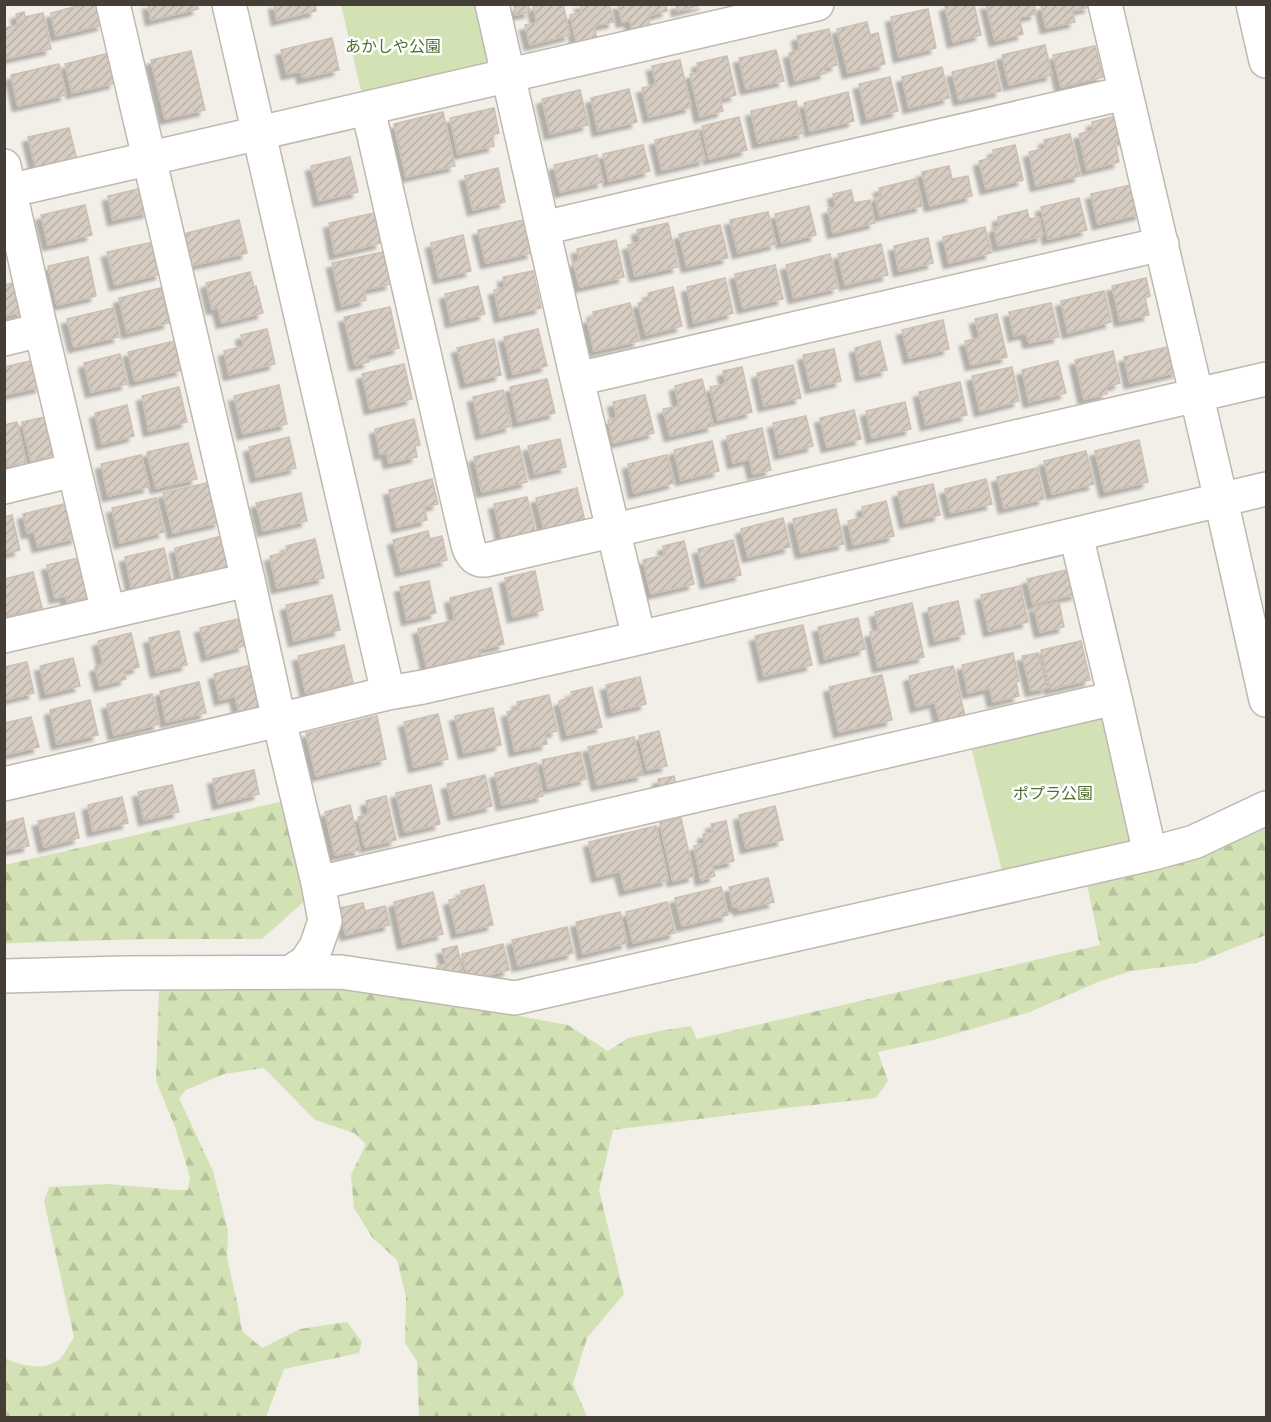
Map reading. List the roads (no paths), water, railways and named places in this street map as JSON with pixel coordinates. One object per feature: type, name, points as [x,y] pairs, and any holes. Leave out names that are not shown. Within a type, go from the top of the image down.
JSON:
[{"type":"street","points":[[113,4],[325,921],[316,947],[306,962],[291,972]]},
{"type":"street","points":[[229,4],[388,693]]},
{"type":"street","points":[[492,4],[577,379],[639,638]]},
{"type":"street","points":[[108,612],[6,183],[149,159],[817,4]]},
{"type":"street","points":[[1105,4],[1266,700]]},
{"type":"street","points":[[1253,4],[1266,61]]},
{"type":"street","points":[[543,228],[1125,93]]},
{"type":"street","points":[[368,109],[468,545],[472,555],[478,560],[614,531],[1266,379]]},
{"type":"street","points":[[577,379],[1162,244]]},
{"type":"street","points":[[4,339],[42,330]]},
{"type":"street","points":[[4,487],[74,470]]},
{"type":"street","points":[[4,784],[388,693],[639,638],[1266,489]]},
{"type":"street","points":[[1076,535],[1150,854]]},
{"type":"street","points":[[4,636],[248,580]]},
{"type":"street","points":[[318,883],[1115,698]]},
{"type":"street","points":[[4,976],[341,972],[515,998],[1150,854],[1194,842],[1266,808]]},
{"type":"park label","name":"あかしや公園","points":[[393,46]]},
{"type":"park label","name":"ポプラ公園","points":[[1053,793]]}]
